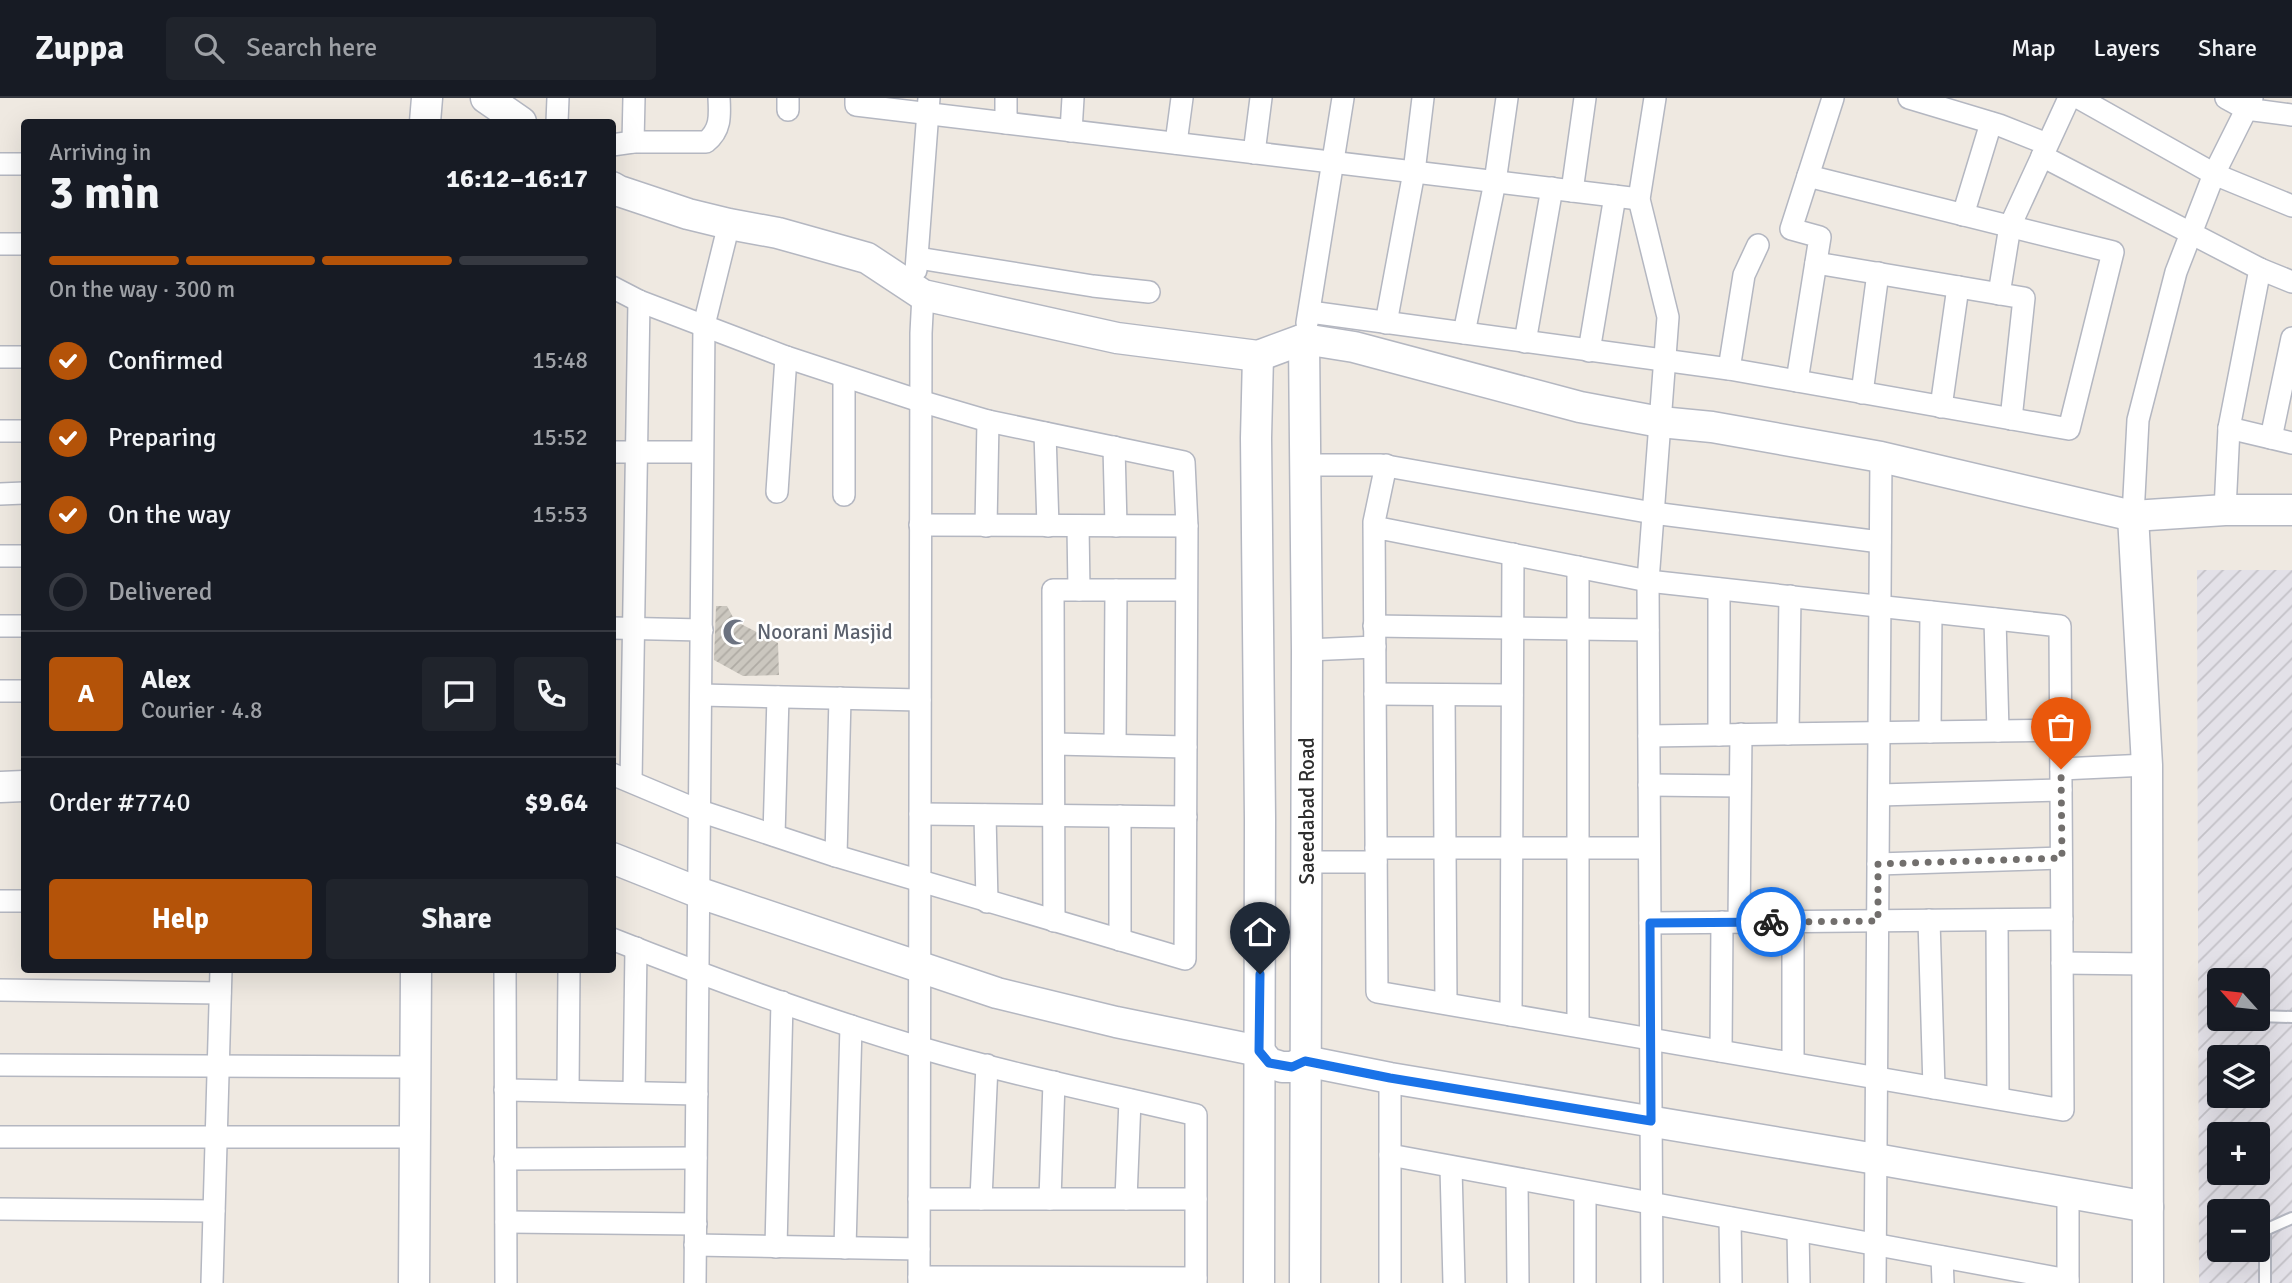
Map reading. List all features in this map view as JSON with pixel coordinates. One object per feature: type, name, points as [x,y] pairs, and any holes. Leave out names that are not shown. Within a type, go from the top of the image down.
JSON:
[{"type":"street","points":[[425,119],[427,98]]},
{"type":"street","points":[[556,119],[558,98]]},
{"type":"street","points":[[634,98],[623,144],[706,142],[713,136],[720,119],[719,98]]},
{"type":"street","points":[[856,98],[856,105],[929,106],[1006,123],[1639,199]]},
{"type":"street","points":[[1006,98],[1006,123]]},
{"type":"street","points":[[1071,131],[1073,98]]},
{"type":"street","points":[[1176,144],[1182,98]]},
{"type":"street","points":[[1254,153],[1261,98]]},
{"type":"street","points":[[1307,326],[1343,98]]},
{"type":"street","points":[[1386,323],[1414,172],[1423,98]]},
{"type":"street","points":[[1464,333],[1495,182],[1507,98]]},
{"type":"street","points":[[1525,342],[1585,98]]},
{"type":"street","points":[[1652,1283],[1648,581],[1668,317],[1639,199],[1655,98]]},
{"type":"street","points":[[1797,381],[1820,237],[1791,229],[1833,98]]},
{"type":"street","points":[[1909,98],[1991,123],[2045,150],[2190,234],[2292,282]]},
{"type":"street","points":[[1999,294],[2010,226],[2069,98]]},
{"type":"street","points":[[2079,98],[2214,174],[2292,206]]},
{"type":"street","points":[[2226,98],[2292,115]]},
{"type":"street","points":[[489,99],[518,119]]},
{"type":"street","points":[[2148,1283],[2147,765],[2133,516],[2138,420],[2176,272],[2214,174],[2249,103]]},
{"type":"street","points":[[616,940],[699,974],[919,1047],[1196,1115],[1196,1280],[919,1280],[919,1047],[919,967],[920,881],[920,401],[918,258],[929,106]]},
{"type":"street","points":[[1963,215],[1991,123]]},
{"type":"street","points":[[0,164],[21,164]]},
{"type":"street","points":[[616,189],[688,214],[778,233],[867,258],[918,293],[1117,338],[1258,356],[1307,326],[1386,323],[1729,369],[2069,429],[2113,252],[1808,176]]},
{"type":"street","points":[[1589,351],[1615,196]]},
{"type":"street","points":[[695,1283],[704,324],[729,224]]},
{"type":"street","points":[[0,244],[21,244]]},
{"type":"street","points":[[1729,369],[1744,275],[1758,245]]},
{"type":"street","points":[[918,258],[1093,286],[1149,292]]},
{"type":"street","points":[[1816,263],[2024,298],[2011,419]]},
{"type":"street","points":[[2225,510],[2229,428],[2260,269]]},
{"type":"street","points":[[1862,393],[1878,273]]},
{"type":"street","points":[[1941,407],[1958,287]]},
{"type":"street","points":[[616,289],[786,356],[920,401],[988,421],[1184,462],[1185,959],[836,856],[700,811],[622,777],[623,629],[636,452],[639,300]]},
{"type":"street","points":[[1307,326],[1354,347],[1580,407],[1881,457],[2133,516],[2225,510],[2292,510]]},
{"type":"street","name":"Saeedabad Road","points":[[1305,1283],[1307,326]]},
{"type":"street","points":[[2271,438],[2292,338]]},
{"type":"street","points":[[777,492],[786,356]]},
{"type":"street","points":[[1258,356],[1259,1283]]},
{"type":"street","points":[[0,357],[21,357]]},
{"type":"street","points":[[844,377],[844,495]]},
{"type":"street","points":[[986,526],[988,421]]},
{"type":"street","points":[[2229,428],[2292,443]]},
{"type":"street","points":[[0,431],[21,431]]},
{"type":"street","points":[[1045,433],[1048,526]]},
{"type":"street","points":[[1114,447],[1116,526]]},
{"type":"street","points":[[616,452],[702,452]]},
{"type":"street","points":[[1875,1283],[1881,457]]},
{"type":"street","points":[[1306,465],[1386,465],[1653,513],[1880,542]]},
{"type":"street","points":[[1374,527],[1648,581],[2060,626],[2063,1110],[1377,992],[1374,527],[1386,465]]},
{"type":"street","points":[[0,494],[21,493]]},
{"type":"street","points":[[920,525],[1186,526]]},
{"type":"street","points":[[1078,526],[1079,590]]},
{"type":"street","points":[[1511,1014],[1513,554]]},
{"type":"street","points":[[0,556],[21,556]]},
{"type":"street","points":[[1578,567],[1578,1026]]},
{"type":"street","points":[[1719,589],[1719,735]]},
{"type":"street","points":[[1054,921],[1053,590],[1186,590]]},
{"type":"street","points":[[1115,745],[1116,590]]},
{"type":"street","points":[[1788,734],[1790,596]]},
{"type":"street","points":[[1930,732],[1931,612]]},
{"type":"street","points":[[1995,619],[1998,731]]},
{"type":"street","points":[[0,626],[21,626]]},
{"type":"street","points":[[1307,650],[1375,637],[1513,628],[1648,630]]},
{"type":"street","points":[[623,629],[702,630]]},
{"type":"street","points":[[0,691],[21,691]]},
{"type":"street","points":[[1375,694],[1512,695]]},
{"type":"street","points":[[701,695],[920,700]]},
{"type":"street","points":[[1444,695],[1446,1003]]},
{"type":"street","points":[[774,835],[778,697]]},
{"type":"street","points":[[836,856],[840,698]]},
{"type":"street","points":[[1648,736],[2061,730]]},
{"type":"street","points":[[1721,1051],[1740,786],[1741,734]]},
{"type":"street","points":[[1055,744],[1186,747]]},
{"type":"street","points":[[1879,795],[2061,780],[2147,765]]},
{"type":"street","points":[[1649,785],[1740,786]]},
{"type":"street","points":[[0,787],[21,786]]},
{"type":"street","points":[[920,814],[1186,817]]},
{"type":"street","points":[[985,815],[987,902]]},
{"type":"street","points":[[1120,816],[1120,940]]},
{"type":"street","points":[[1307,862],[1445,848],[1649,848]]},
{"type":"street","points":[[1878,864],[2062,858]]},
{"type":"street","points":[[616,860],[700,893],[1010,996],[1116,1022],[1259,1051],[1269,1063],[1282,1067],[1292,1067],[1305,1061],[1390,1078],[2148,1207]]},
{"type":"street","points":[[0,901],[21,901]]},
{"type":"street","points":[[1650,923],[2062,919]]},
{"type":"street","points":[[1929,920],[1934,1087]]},
{"type":"street","points":[[1997,920],[1998,1098]]},
{"type":"street","points":[[1793,921],[1793,1063]]},
{"type":"street","points":[[634,1092],[636,948]]},
{"type":"street","points":[[2062,963],[2147,964]]},
{"type":"street","points":[[212,1283],[221,973]]},
{"type":"street","points":[[414,1283],[416,973]]},
{"type":"street","points":[[505,973],[506,1283]]},
{"type":"street","points":[[568,1091],[569,973]]},
{"type":"street","points":[[0,990],[220,993]]},
{"type":"street","points":[[776,1247],[782,1002]]},
{"type":"street","points":[[845,1248],[851,1026]]},
{"type":"street","points":[[0,1065],[416,1068]]},
{"type":"street","points":[[981,1199],[986,1065]]},
{"type":"street","points":[[1390,1078],[1390,1283]]},
{"type":"street","points":[[1050,1199],[1054,1082]]},
{"type":"street","points":[[505,1090],[697,1094]]},
{"type":"street","points":[[1126,1199],[1130,1100]]},
{"type":"street","points":[[0,1137],[415,1137]]},
{"type":"street","points":[[1390,1155],[1942,1257],[2008,1276],[2068,1281],[2068,1193]]},
{"type":"street","points":[[505,1159],[696,1158]]},
{"type":"street","points":[[1451,1168],[1454,1283]]},
{"type":"street","points":[[1517,1180],[1518,1283]]},
{"type":"street","points":[[1584,1283],[1585,1192]]},
{"type":"street","points":[[919,1199],[1196,1199]]},
{"type":"street","points":[[0,1209],[214,1211]]},
{"type":"street","points":[[1730,1218],[1731,1283]]},
{"type":"street","points":[[506,1222],[695,1224]]},
{"type":"street","points":[[1798,1231],[1799,1283]]},
{"type":"street","points":[[695,1245],[919,1249]]},
{"type":"street","points":[[1942,1257],[1942,1283]]},
{"type":"lane","points":[[2270,1016],[2292,1017]]},
{"type":"lane","points":[[2265,1283],[2265,1230],[2292,1218]]},
{"type":"shaded area","points":[[2197,570],[2292,570],[2292,1283],[2199,1283]]},
{"type":"building","name":"Noorani Masjid","points":[[716,606],[727,606],[735,621],[778,643],[779,675],[743,676],[714,660]]},
{"type":"way so far","points":[[1771,922],[1878,921],[1878,864],[2062,858],[2061,769]]},
{"type":"place","name":"Noorani Masjid","points":[[736,632]]},
{"type":"route","points":[[1260,974],[1259,1051],[1269,1063],[1292,1067],[1305,1061],[1390,1078],[1651,1121],[1650,923],[1771,922]]}]
